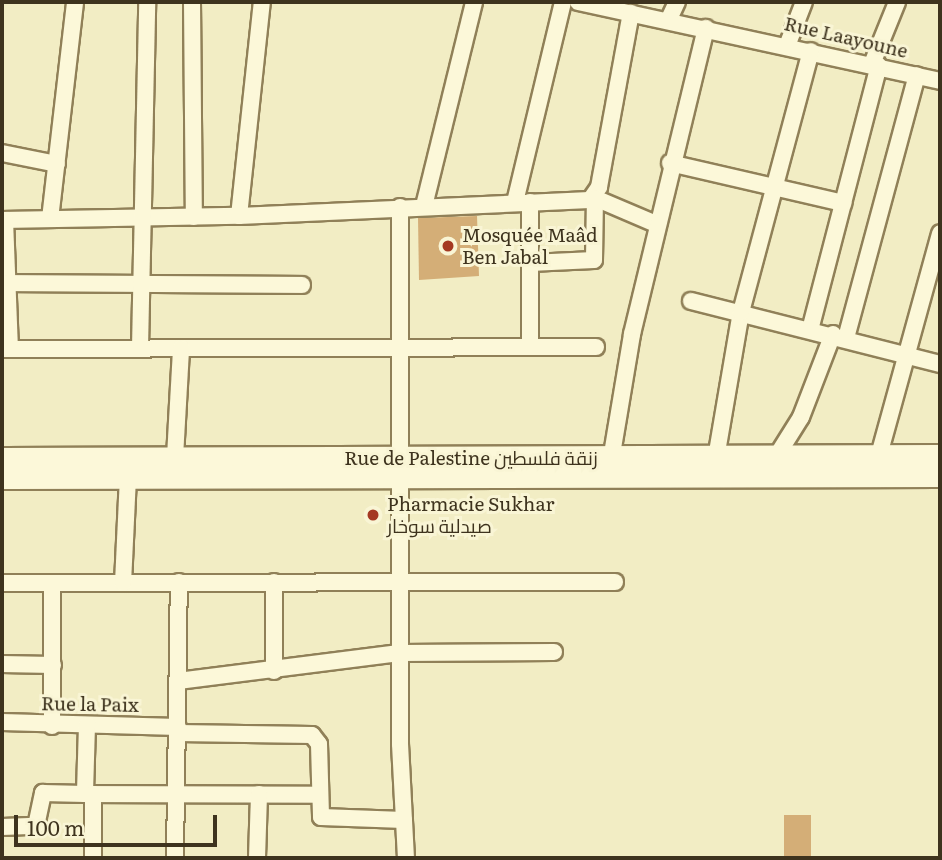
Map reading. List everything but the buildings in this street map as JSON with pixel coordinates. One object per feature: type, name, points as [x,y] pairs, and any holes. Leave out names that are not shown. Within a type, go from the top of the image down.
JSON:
[{"type":"main road","name":"Rue de Palestine زنقة فلسطين","points":[[610,467],[716,458],[940,456]]},
{"type":"main road","name":"Rue de Palestine زنقة فلسطين","points":[[2,459],[175,457],[401,467]]},
{"type":"main road","name":"Rue de Palestine زنقة فلسطين","points":[[2,477],[128,477],[401,467],[610,467],[940,475]]},
{"type":"street","points":[[50,219],[75,2]]},
{"type":"street","points":[[140,348],[147,2]]},
{"type":"street","points":[[192,2],[194,217]]},
{"type":"street","points":[[240,216],[262,2]]},
{"type":"street","points":[[424,205],[474,2]]},
{"type":"street","points":[[530,345],[530,264],[522,202],[563,2]]},
{"type":"street","name":"Rue Laayoune","points":[[579,2],[612,5],[632,13],[669,19],[940,81]]},
{"type":"street","points":[[669,19],[677,2]]},
{"type":"street","points":[[787,46],[804,2]]},
{"type":"street","points":[[810,330],[876,65],[897,2]]},
{"type":"street","points":[[530,264],[594,260],[595,198],[632,13]]},
{"type":"street","points":[[610,467],[656,224],[706,28]]},
{"type":"street","points":[[716,458],[741,312],[811,51]]},
{"type":"street","points":[[776,457],[801,417],[839,336],[917,75]]},
{"type":"street","points":[[2,153],[57,164]]},
{"type":"street","points":[[670,163],[843,203]]},
{"type":"street","points":[[596,347],[530,345],[6,349],[7,283],[3,220],[240,216],[595,198],[656,224]]},
{"type":"street","points":[[400,207],[401,653],[406,858]]},
{"type":"street","points":[[879,455],[940,233]]},
{"type":"street","points":[[7,283],[302,285]]},
{"type":"street","points":[[691,301],[839,336],[940,365]]},
{"type":"street","points":[[175,457],[181,348]]},
{"type":"street","points":[[123,583],[128,477]]},
{"type":"street","points":[[2,583],[401,580],[615,582]]},
{"type":"street","points":[[175,858],[179,582]]},
{"type":"street","points":[[274,582],[274,671]]},
{"type":"street","points":[[52,583],[52,726]]},
{"type":"street","points":[[178,681],[401,653],[554,652]]},
{"type":"street","points":[[2,664],[53,665]]},
{"type":"street","name":"Rue la Paix","points":[[2,722],[312,735],[319,744],[320,795]]},
{"type":"street","points":[[86,725],[93,858]]},
{"type":"street","points":[[2,827],[36,826],[43,793],[320,795],[324,820],[404,821]]},
{"type":"street","points":[[257,858],[259,794]]},
{"type":"place","name":"Mosquée Maâd Ben Jabal","points":[[448,246]]},
{"type":"place","name":"Pharmacie Sukhar صيدلية سوخار","points":[[373,515]]}]
